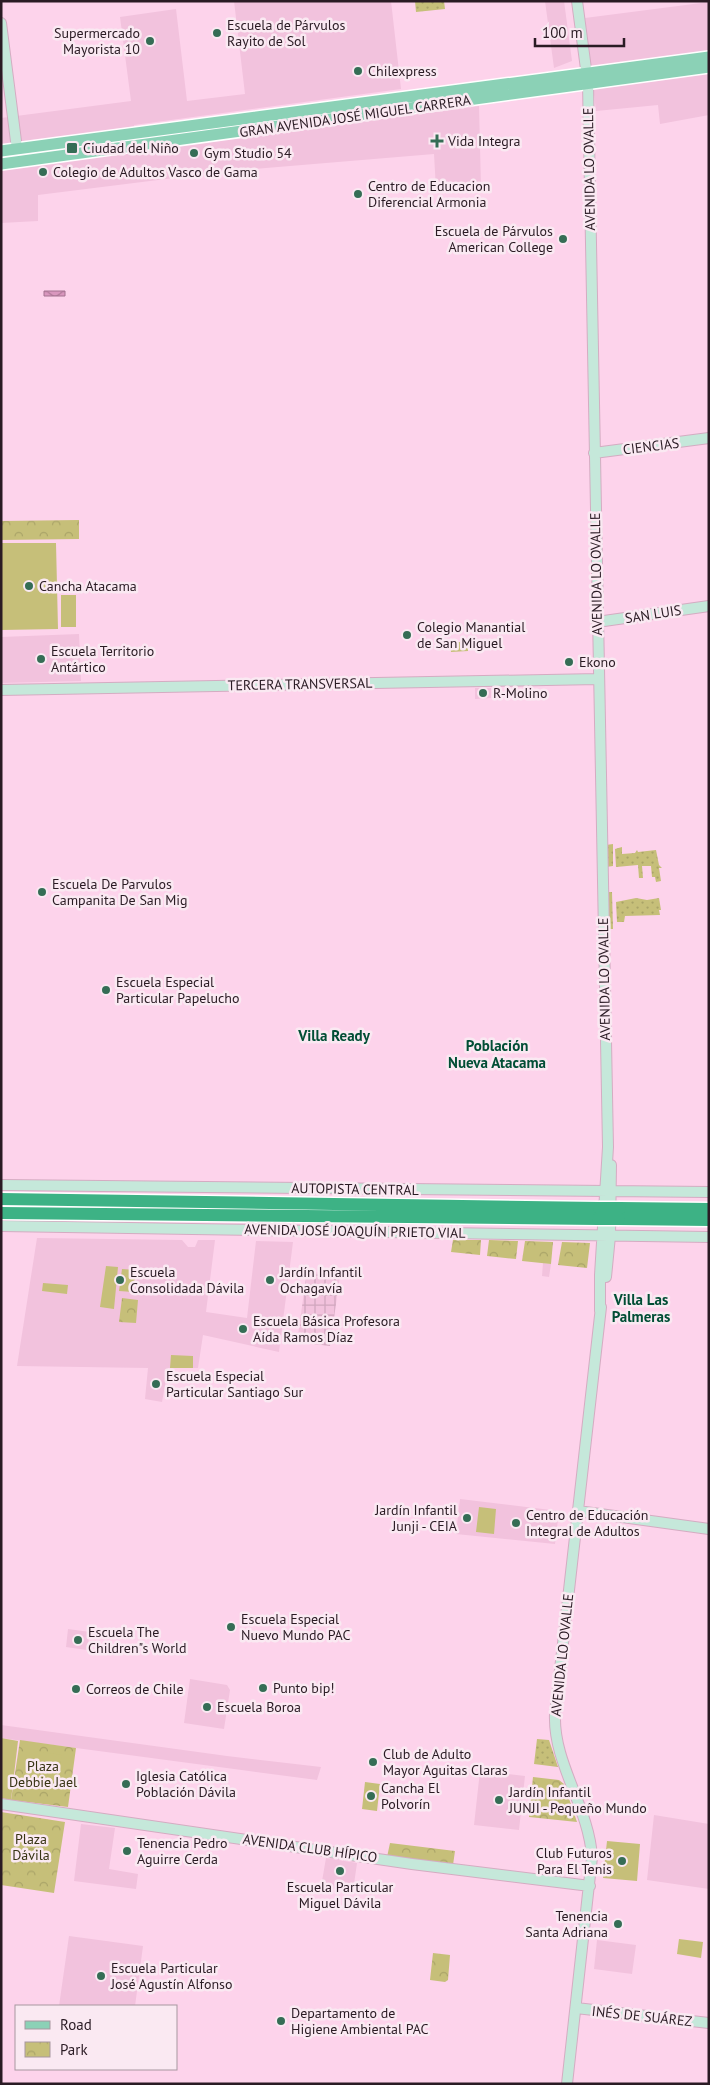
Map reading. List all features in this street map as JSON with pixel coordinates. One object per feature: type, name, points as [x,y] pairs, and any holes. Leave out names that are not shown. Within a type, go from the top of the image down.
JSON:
[{"type":"highway","name":"AUTOPISTA CENTRAL","points":[[1,1199],[598,1213],[709,1220]]},
{"type":"highway","name":"AUTOPISTA CENTRAL","points":[[619,1214],[709,1209]]},
{"type":"highway","name":"AUTOPISTA CENTRAL","points":[[1,1213],[598,1213]]},
{"type":"main road","name":"AVENIDA LO OVALLE","points":[[567,2084],[592,1862],[590,1841],[554,1728],[600,1311],[611,1161],[608,1147],[587,78],[577,1]]},
{"type":"main road","points":[[1,23],[17,149],[15,156],[4,163]]},
{"type":"main road","name":"GRAN AVENIDA JOSÉ MIGUEL CARRERA","points":[[4,163],[178,140],[587,78],[709,57]]},
{"type":"main road","points":[[676,72],[682,68],[685,60]]},
{"type":"main road","name":"GRAN AVENIDA JOSÉ MIGUEL CARRERA","points":[[1,152],[186,127],[587,78],[676,72],[709,67]]},
{"type":"main road","points":[[178,140],[186,127]]},
{"type":"main road","name":"CIENCIAS","points":[[594,453],[709,438]]},
{"type":"main road","name":"SAN LUIS","points":[[597,622],[709,606]]},
{"type":"main road","name":"TERCERA TRANSVERSAL","points":[[1,690],[598,678]]},
{"type":"main road","points":[[1,1186],[709,1192]]},
{"type":"main road","name":"AVENIDA JOSÉ JOAQUÍN PRIETO VIAL","points":[[1,1226],[709,1237]]},
{"type":"main road","points":[[578,1511],[709,1529]]},
{"type":"main road","name":"AVENIDA CLUB HÍPICO","points":[[1,1804],[412,1864],[590,1886]]},
{"type":"main road","name":"INÉS DE SUÁREZ","points":[[576,2008],[709,2023]]},
{"type":"shaded area","points":[[234,1],[391,1],[401,89],[134,125],[139,151],[479,106],[481,187],[436,189],[434,154],[230,171],[38,195],[38,221],[1,223],[1,118],[131,101],[120,17],[176,9],[187,101],[245,94]]},
{"type":"shaded area","points":[[545,1],[564,1],[572,61],[554,68]]},
{"type":"shaded area","points":[[709,2],[709,115],[660,124],[658,105],[596,111],[585,18]]},
{"type":"shaded area","name":"Escuela Territorio Antártico","points":[[79,634],[81,681],[1,683],[1,637]]},
{"type":"shaded area","name":"R-Molino","points":[[475,688],[491,688],[491,698],[475,699]]},
{"type":"shaded area","name":"Escuela Consolidada Dávila","points":[[37,1238],[182,1240],[188,1247],[195,1247],[198,1240],[215,1240],[206,1312],[247,1318],[256,1241],[293,1242],[279,1352],[203,1335],[198,1368],[168,1368],[162,1402],[145,1399],[148,1368],[17,1366]]},
{"type":"shaded area","points":[[543,1263],[551,1264],[549,1277],[542,1276]]},
{"type":"shaded area","points":[[307,1271],[340,1276],[330,1346],[297,1342]]},
{"type":"shaded area","name":"Centro de Educación Integral de Adultos","points":[[460,1499],[559,1511],[555,1544],[456,1534]]},
{"type":"shaded area","name":"Escuela The Children\"s World","points":[[68,1629],[90,1632],[87,1650],[66,1647]]},
{"type":"shaded area","name":"Escuela Boroa","points":[[190,1679],[227,1685],[230,1690],[224,1729],[184,1723]]},
{"type":"shaded area","points":[[1,1725],[321,1767],[317,1780],[1,1738]]},
{"type":"shaded area","name":"Jardín Infantil JUNJI - Pequeño Mundo","points":[[480,1771],[525,1776],[519,1830],[474,1825]]},
{"type":"shaded area","points":[[654,1815],[709,1824],[709,1889],[647,1880]]},
{"type":"shaded area","points":[[81,1824],[115,1828],[109,1869],[138,1874],[136,1889],[74,1881]]},
{"type":"shaded area","name":"Escuela Particular Miguel Dávila","points":[[326,1858],[357,1863],[353,1891],[321,1887]]},
{"type":"shaded area","name":"Escuela Particular José Agustín Alfonso","points":[[69,1936],[143,1946],[135,2005],[59,2005]]},
{"type":"shaded area","points":[[597,1940],[636,1945],[632,1974],[594,1969]]},
{"type":"green space","points":[[415,1],[444,1],[445,9],[416,12]]},
{"type":"green space","points":[[79,520],[79,539],[1,540],[1,521]]},
{"type":"green space","name":"Cancha Atacama","points":[[1,543],[56,543],[58,629],[1,630]]},
{"type":"green space","points":[[61,595],[76,595],[76,627],[61,627]]},
{"type":"green space","points":[[450,642],[468,642],[468,651],[451,652]]},
{"type":"green space","points":[[613,844],[613,866],[606,867],[606,845]]},
{"type":"green space","points":[[622,847],[622,854],[635,853],[637,850],[638,852],[656,850],[659,865],[662,868],[659,868],[661,881],[656,882],[655,877],[652,877],[651,866],[642,866],[643,878],[639,878],[638,865],[616,867],[615,849]]},
{"type":"green space","points":[[607,892],[612,892],[613,929],[607,929]]},
{"type":"green space","points":[[636,898],[647,900],[659,898],[660,915],[625,916],[624,922],[617,922],[616,902]]},
{"type":"green space","points":[[453,1240],[481,1240],[480,1255],[451,1252]]},
{"type":"green space","points":[[489,1240],[518,1241],[516,1259],[487,1256]]},
{"type":"green space","points":[[525,1241],[553,1242],[551,1264],[522,1261]]},
{"type":"green space","points":[[562,1242],[590,1243],[587,1268],[558,1265]]},
{"type":"green space","points":[[106,1266],[118,1267],[114,1309],[100,1307]]},
{"type":"green space","points":[[122,1269],[136,1270],[133,1292],[119,1291]]},
{"type":"green space","points":[[43,1283],[68,1285],[67,1294],[42,1291]]},
{"type":"green space","points":[[122,1298],[138,1300],[136,1323],[119,1322]]},
{"type":"green space","points":[[171,1355],[193,1356],[193,1368],[170,1368]]},
{"type":"green space","points":[[479,1507],[496,1509],[494,1534],[476,1532]]},
{"type":"green space","points":[[1,1738],[18,1741],[11,1800],[1,1798]]},
{"type":"green space","points":[[537,1739],[549,1740],[558,1767],[534,1764]]},
{"type":"green space","name":"Plaza Debbie Jael","points":[[20,1740],[76,1748],[68,1807],[11,1800]]},
{"type":"green space","points":[[35,1751],[62,1755],[59,1771],[33,1767]]},
{"type":"green space","points":[[533,1777],[559,1780],[564,1784],[577,1822],[529,1817]]},
{"type":"green space","name":"Cancha El Polvorín","points":[[365,1782],[380,1784],[377,1811],[362,1809]]},
{"type":"green space","name":"Plaza Dávila","points":[[1,1812],[65,1822],[54,1893],[1,1885]]},
{"type":"green space","name":"Club Futuros Para El Tenis","points":[[607,1841],[640,1844],[637,1881],[603,1878]]},
{"type":"green space","points":[[390,1843],[455,1851],[453,1865],[387,1857]]},
{"type":"green space","points":[[679,1939],[703,1942],[701,1958],[677,1954]]},
{"type":"green space","points":[[433,1953],[450,1955],[448,1980],[445,1982],[430,1980]]},
{"type":"water","points":[[44,291],[65,291],[65,296],[44,296]]},
{"type":"place","name":"Escuela de Párvulos Rayito de Sol","points":[[217,33]]},
{"type":"place","name":"Supermercado Mayorista 10","points":[[150,41]]},
{"type":"place","name":"Chilexpress","points":[[358,71]]},
{"type":"place","name":"Vida Integra","points":[[437,141]]},
{"type":"place","name":"Ciudad del Niño","points":[[72,148]]},
{"type":"place","name":"Gym Studio 54","points":[[194,153]]},
{"type":"place","name":"Colegio de Adultos Vasco de Gama","points":[[43,172]]},
{"type":"place","name":"Centro de Educacion Diferencial Armonia","points":[[358,194]]},
{"type":"place","name":"Escuela de Párvulos American College","points":[[563,239]]},
{"type":"place","name":"Cancha Atacama","points":[[29,586]]},
{"type":"place","name":"Colegio Manantial de San Miguel","points":[[407,635]]},
{"type":"place","name":"Escuela Territorio Antártico","points":[[41,659]]},
{"type":"place","name":"Ekono","points":[[569,662]]},
{"type":"place","name":"R-Molino","points":[[483,693]]},
{"type":"place","name":"Escuela De Parvulos Campanita De San Mig","points":[[42,892]]},
{"type":"place","name":"Escuela Especial Particular Papelucho","points":[[106,990]]},
{"type":"place","name":"Escuela Consolidada Dávila","points":[[120,1280]]},
{"type":"place","name":"Jardín Infantil Ochagavía","points":[[270,1280]]},
{"type":"place","name":"Escuela Básica Profesora Aída Ramos Díaz","points":[[243,1329]]},
{"type":"place","name":"Escuela Especial Particular Santiago Sur","points":[[156,1384]]},
{"type":"place","name":"Jardín Infantil Junji - CEIA","points":[[467,1518]]},
{"type":"place","name":"Centro de Educación Integral de Adultos","points":[[516,1523]]},
{"type":"place","name":"Escuela Especial Nuevo Mundo PAC","points":[[231,1627]]},
{"type":"place","name":"Escuela The Children\"s World","points":[[78,1640]]},
{"type":"place","name":"Punto bip!","points":[[263,1688]]},
{"type":"place","name":"Correos de Chile","points":[[76,1689]]},
{"type":"place","name":"Escuela Boroa","points":[[207,1707]]},
{"type":"place","name":"Club de Adulto Mayor Aguitas Claras","points":[[373,1762]]},
{"type":"place","name":"Iglesia Católica Población Dávila","points":[[126,1784]]},
{"type":"place","name":"Cancha El Polvorín","points":[[371,1796]]},
{"type":"place","name":"Jardín Infantil JUNJI - Pequeño Mundo","points":[[499,1800]]},
{"type":"place","name":"Tenencia Pedro Aguirre Cerda","points":[[127,1851]]},
{"type":"place","name":"Club Futuros Para El Tenis","points":[[622,1861]]},
{"type":"place","name":"Escuela Particular Miguel Dávila","points":[[340,1871]]},
{"type":"place","name":"Tenencia Santa Adriana","points":[[618,1924]]},
{"type":"place","name":"Escuela Particular José Agustín Alfonso","points":[[101,1976]]},
{"type":"place","name":"Departamento de Higiene Ambiental PAC","points":[[281,2021]]},
{"type":"district","name":"Villa Ready","points":[[334,1036]]},
{"type":"district","name":"Población Nueva Atacama","points":[[497,1054]]},
{"type":"district","name":"Villa Las Palmeras","points":[[641,1308]]}]
